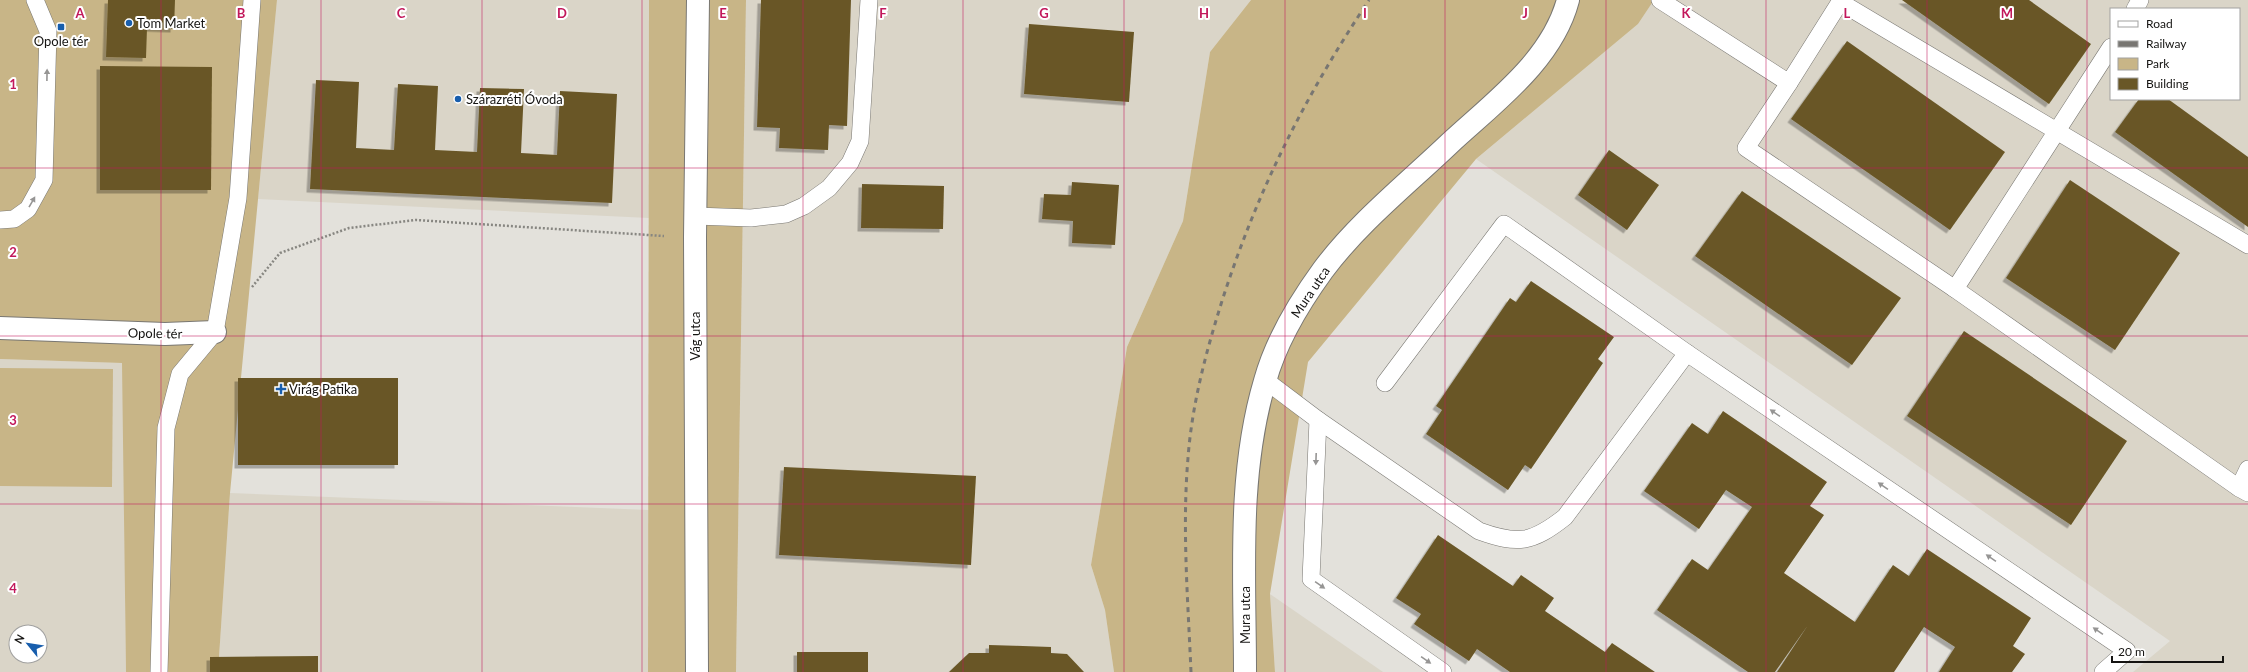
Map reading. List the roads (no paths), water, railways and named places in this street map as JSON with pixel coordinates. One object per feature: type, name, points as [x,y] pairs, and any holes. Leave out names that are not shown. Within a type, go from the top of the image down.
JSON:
[{"type":"street","name":"Vág utca","points":[[696,672],[695,216],[698,0]]},
{"type":"street","name":"Mura utca","points":[[1245,672],[1246,488],[1254,429],[1265,380],[1286,329],[1324,268],[1364,224],[1520,79],[1546,49],[1563,18],[1568,0]]},
{"type":"street","name":"Opole tér","points":[[0,328],[165,334],[215,332]]},
{"type":"lane","points":[[0,220],[14,219],[28,209],[44,180],[48,31],[35,0]]},
{"type":"lane","points":[[159,672],[166,428],[180,374],[215,332],[238,198],[252,0]]},
{"type":"lane","points":[[695,216],[752,218],[786,214],[804,206],[829,188],[850,163],[860,141],[869,0]]},
{"type":"lane","points":[[1660,0],[1789,83]]},
{"type":"lane","points":[[2248,245],[1841,1],[1746,148],[1955,289],[2244,490],[2248,469]]},
{"type":"lane","points":[[1955,289],[2110,49]]},
{"type":"lane","points":[[1385,383],[1504,224],[1687,354],[2127,650],[2103,672]]},
{"type":"lane","points":[[1265,380],[1318,420],[1479,531],[1502,539],[1524,540],[1546,532],[1565,518],[1687,354]]},
{"type":"lane","points":[[1318,420],[1312,579],[1442,672]]},
{"type":"railway","points":[[1191,672],[1186,565],[1186,484],[1190,438],[1196,398],[1210,339],[1236,260],[1267,182],[1303,109],[1345,36],[1369,0]]},
{"type":"place","name":"Tom Market","points":[[129,23]]},
{"type":"place","name":"Opole tér","points":[[61,27]]},
{"type":"place","name":"Szárazréti Óvoda","points":[[458,99]]},
{"type":"place","name":"Virág Patika","points":[[281,389]]}]
